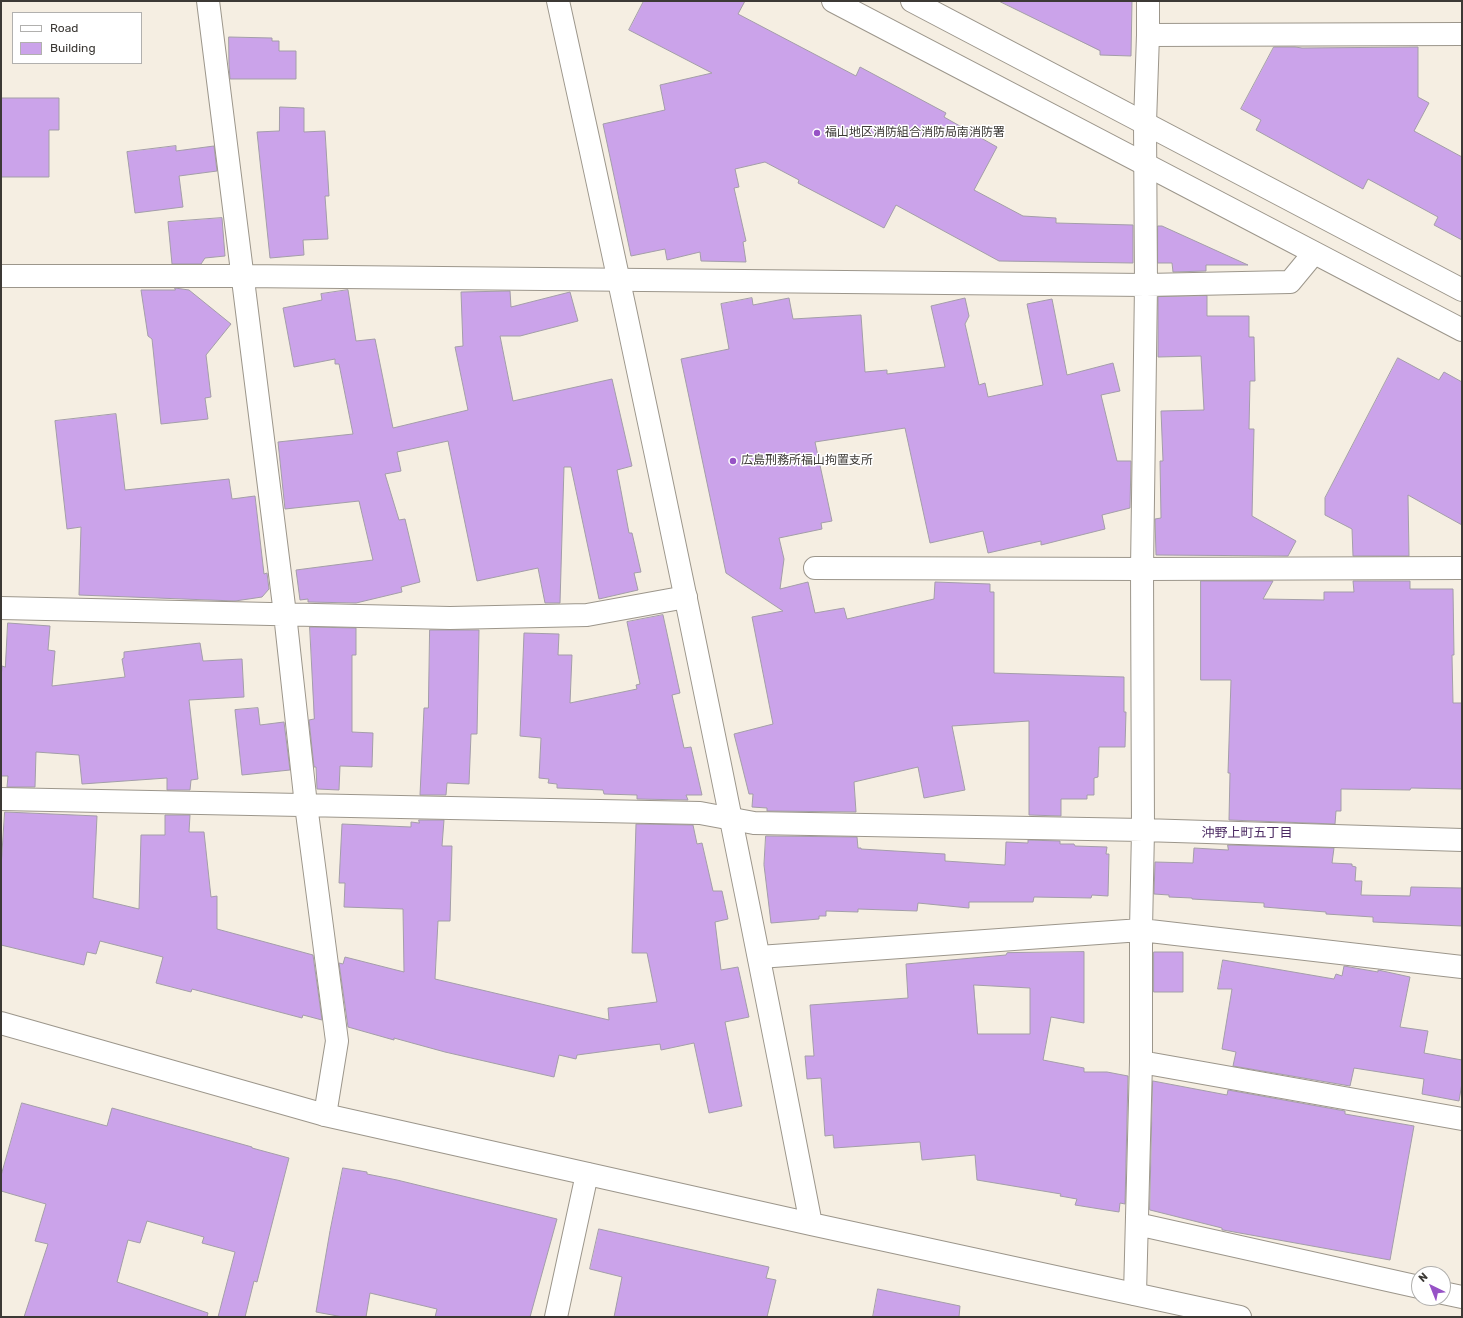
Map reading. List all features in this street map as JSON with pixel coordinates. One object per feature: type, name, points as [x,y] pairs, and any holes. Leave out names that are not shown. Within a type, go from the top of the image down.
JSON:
[{"type":"street","points":[[208,1],[285,614],[306,805],[337,1041],[324,1115]]},
{"type":"street","points":[[558,1],[686,596],[811,1224]]},
{"type":"street","points":[[834,1],[1462,330]]},
{"type":"street","points":[[912,1],[1462,290]]},
{"type":"street","points":[[1135,1294],[1141,1062],[1143,830],[1142,569],[1146,285],[1145,123],[1148,1]]},
{"type":"street","points":[[1148,35],[1462,34]]},
{"type":"street","points":[[1,276],[242,276],[1146,285],[1290,282],[1314,253]]},
{"type":"street","points":[[815,568],[1462,568]]},
{"type":"street","points":[[1,608],[450,618],[587,615],[686,596]]},
{"type":"street","points":[[1,799],[700,813],[754,823],[1143,830],[1462,840]]},
{"type":"street","points":[[759,957],[1141,930],[1462,967]]},
{"type":"street","points":[[1,1023],[324,1115],[811,1224],[1240,1317]]},
{"type":"street","points":[[1141,1062],[1462,1119]]},
{"type":"street","points":[[556,1317],[587,1174]]},
{"type":"street","points":[[1137,1224],[1411,1286]]},
{"type":"street","points":[[1451,1295],[1462,1297]]},
{"type":"building","points":[[644,1],[745,1],[738,14],[856,76],[860,67],[946,113],[944,117],[997,147],[974,190],[1023,216],[1056,218],[1056,223],[1133,225],[1133,263],[999,261],[896,205],[884,228],[798,183],[799,180],[765,162],[735,169],[739,187],[734,188],[746,241],[743,242],[746,262],[701,261],[700,252],[667,260],[665,249],[631,256],[603,124],[665,110],[660,85],[712,73],[629,30]]},
{"type":"building","points":[[999,1],[1132,1],[1131,56],[1100,55],[1100,51]]},
{"type":"building","points":[[229,37],[272,38],[272,41],[279,41],[279,51],[296,51],[296,79],[230,79]]},
{"type":"building","points":[[1274,47],[1418,47],[1418,97],[1429,103],[1414,131],[1462,157],[1462,240],[1434,225],[1438,217],[1368,179],[1363,189],[1256,130],[1261,120],[1241,109]]},
{"type":"building","points":[[1,98],[59,98],[59,130],[49,130],[49,177],[1,177]]},
{"type":"building","points":[[280,107],[304,108],[304,132],[325,131],[329,196],[325,196],[328,239],[303,240],[304,255],[270,258],[257,132],[279,131]]},
{"type":"building","points":[[176,146],[176,151],[214,146],[217,171],[179,176],[183,207],[135,213],[127,152]]},
{"type":"building","points":[[222,218],[225,256],[205,258],[201,264],[172,264],[168,222]]},
{"type":"building","points":[[1158,226],[1162,226],[1248,265],[1206,265],[1206,271],[1173,272],[1172,263],[1158,263]]},
{"type":"building","points":[[175,288],[189,290],[231,324],[206,355],[211,397],[205,398],[208,419],[161,424],[152,339],[148,336],[141,290],[175,290]]},
{"type":"building","points":[[348,290],[356,341],[375,339],[393,428],[468,410],[455,347],[463,346],[461,292],[510,291],[511,307],[570,292],[578,321],[520,336],[500,336],[513,401],[612,379],[632,466],[617,470],[629,533],[632,533],[641,572],[634,573],[638,590],[599,599],[571,467],[564,467],[560,603],[545,603],[538,568],[477,581],[448,441],[397,452],[401,471],[385,474],[399,520],[405,519],[420,582],[401,587],[402,592],[356,603],[308,602],[308,599],[300,600],[296,570],[373,560],[359,501],[285,509],[278,442],[353,434],[339,364],[335,364],[335,359],[294,367],[283,308],[322,300],[321,294]]},
{"type":"building","points":[[1207,296],[1207,316],[1249,316],[1249,337],[1254,337],[1255,381],[1250,381],[1249,429],[1254,429],[1252,516],[1296,541],[1288,556],[1156,555],[1155,519],[1161,518],[1160,461],[1163,461],[1161,411],[1204,410],[1201,356],[1158,357],[1158,297]]},
{"type":"building","points":[[752,298],[753,305],[789,298],[793,319],[861,315],[865,372],[887,370],[887,374],[945,367],[931,306],[965,298],[969,316],[965,324],[979,385],[985,383],[988,397],[1043,385],[1027,304],[1052,299],[1067,375],[1113,363],[1120,391],[1101,395],[1117,461],[1131,461],[1130,508],[1102,515],[1105,529],[1041,545],[1041,541],[988,553],[983,531],[930,543],[905,428],[815,442],[832,521],[821,523],[822,529],[779,538],[784,559],[780,589],[808,582],[815,613],[844,608],[847,619],[934,599],[935,582],[990,584],[990,592],[994,592],[994,673],[1124,677],[1124,712],[1126,712],[1125,747],[1099,747],[1098,777],[1094,778],[1094,795],[1087,795],[1087,799],[1061,799],[1061,816],[1029,815],[1029,721],[952,726],[965,790],[924,798],[918,767],[854,782],[856,812],[767,811],[767,808],[752,807],[753,794],[749,794],[734,734],[773,724],[752,617],[783,611],[726,573],[681,359],[729,349],[721,304]]},
{"type":"building","points":[[1398,358],[1439,380],[1444,372],[1462,382],[1462,525],[1408,495],[1409,556],[1353,556],[1352,529],[1325,515],[1325,498]]},
{"type":"building","points":[[116,414],[125,490],[229,479],[232,499],[255,496],[264,574],[267,573],[269,589],[262,597],[235,601],[79,595],[81,527],[67,529],[55,421]]},
{"type":"building","points":[[1201,581],[1273,581],[1263,599],[1324,600],[1324,592],[1354,592],[1353,581],[1410,581],[1410,589],[1453,589],[1453,703],[1462,703],[1462,789],[1341,789],[1341,811],[1336,811],[1335,824],[1229,820],[1230,773],[1228,773],[1231,680],[1201,680]]},
{"type":"building","points":[[663,615],[680,693],[672,695],[684,748],[691,747],[702,795],[686,795],[688,800],[637,799],[637,795],[604,794],[603,790],[557,788],[557,784],[548,783],[549,779],[539,778],[541,738],[520,736],[524,633],[559,634],[558,655],[572,655],[570,703],[637,689],[636,685],[640,684],[627,622]]},
{"type":"building","points":[[8,623],[50,626],[48,650],[55,651],[52,686],[125,677],[122,659],[124,658],[124,652],[200,643],[203,661],[242,659],[244,697],[189,700],[198,779],[191,780],[190,790],[167,790],[167,778],[82,784],[79,755],[36,752],[35,787],[7,787],[8,776],[1,776],[1,679],[2,666],[5,667]]},
{"type":"building","points":[[310,627],[356,628],[356,655],[352,655],[352,732],[373,733],[372,767],[340,766],[339,790],[317,789],[316,767],[314,767],[309,720],[314,719]]},
{"type":"building","points":[[430,630],[479,630],[477,734],[471,734],[469,784],[447,783],[446,795],[420,795],[424,708],[428,708]]},
{"type":"building","points":[[258,708],[260,725],[284,722],[290,770],[242,775],[235,710]]},
{"type":"building","points":[[5,812],[97,816],[93,898],[139,909],[141,835],[165,835],[165,815],[190,815],[189,832],[204,832],[211,897],[217,896],[217,929],[313,955],[322,1020],[303,1015],[302,1018],[192,989],[191,992],[156,983],[163,957],[100,941],[96,954],[87,952],[84,965],[1,945],[1,868]]},
{"type":"building","points":[[419,820],[444,820],[442,846],[452,846],[450,921],[438,921],[435,979],[609,1020],[608,1008],[657,1002],[647,953],[632,953],[636,824],[693,825],[697,844],[702,843],[713,891],[722,891],[728,919],[715,922],[721,970],[738,967],[749,1017],[725,1022],[742,1106],[709,1113],[694,1043],[661,1050],[660,1044],[577,1055],[576,1059],[559,1055],[554,1077],[445,1052],[394,1038],[394,1040],[348,1027],[339,963],[343,964],[345,957],[404,972],[403,909],[344,907],[345,883],[339,883],[342,824],[411,827],[411,822],[419,823]]},
{"type":"building","points":[[766,836],[857,837],[858,848],[861,849],[945,854],[945,861],[1005,865],[1006,842],[1028,843],[1028,840],[1060,841],[1060,844],[1074,844],[1075,846],[1107,847],[1106,854],[1109,854],[1108,896],[1092,895],[1091,898],[1034,897],[1033,902],[969,902],[969,908],[918,903],[917,911],[858,909],[858,912],[826,911],[826,916],[819,916],[819,919],[771,923],[764,865]]},
{"type":"building","points":[[1228,845],[1334,848],[1332,863],[1352,864],[1352,866],[1356,867],[1355,881],[1362,881],[1361,895],[1410,896],[1411,887],[1462,888],[1462,926],[1373,922],[1373,917],[1326,914],[1326,912],[1264,907],[1264,903],[1192,899],[1154,894],[1155,862],[1193,863],[1194,848],[1228,850]]},
{"type":"building","points":[[1084,952],[1084,1023],[1051,1017],[1043,1060],[1084,1068],[1084,1072],[1107,1072],[1128,1076],[1125,1204],[1120,1203],[1119,1212],[1075,1205],[1077,1199],[1060,1196],[1061,1194],[977,1180],[975,1155],[922,1160],[920,1142],[834,1148],[833,1135],[825,1136],[821,1078],[807,1079],[805,1056],[814,1056],[810,1005],[908,998],[906,964],[1006,955],[1007,953]],"holes":[[[974,985],[1030,988],[1030,1034],[978,1034]]]},
{"type":"building","points":[[1154,952],[1183,952],[1183,992],[1154,992]]},
{"type":"building","points":[[1223,960],[1334,979],[1336,974],[1342,976],[1344,966],[1378,972],[1378,970],[1410,977],[1400,1027],[1428,1031],[1424,1053],[1462,1060],[1462,1083],[1459,1101],[1422,1094],[1424,1079],[1354,1068],[1350,1086],[1233,1066],[1236,1052],[1222,1049],[1232,989],[1218,989]]},
{"type":"building","points":[[1153,1081],[1227,1095],[1228,1090],[1345,1111],[1345,1114],[1414,1126],[1390,1260],[1222,1230],[1222,1228],[1150,1210]]},
{"type":"building","points":[[22,1103],[107,1126],[112,1108],[289,1158],[257,1282],[254,1281],[245,1317],[218,1317],[235,1252],[202,1243],[204,1237],[147,1221],[140,1243],[128,1240],[117,1282],[208,1313],[207,1317],[24,1317],[48,1244],[35,1241],[46,1204],[1,1191],[1,1176]]},
{"type":"building","points":[[343,1168],[367,1172],[367,1174],[557,1219],[530,1317],[435,1317],[437,1309],[370,1293],[366,1317],[343,1317],[316,1312]]},
{"type":"building","points":[[599,1229],[769,1267],[766,1278],[776,1280],[767,1317],[614,1317],[622,1277],[590,1269]]},
{"type":"building","points":[[878,1289],[960,1306],[959,1317],[873,1317]]},
{"type":"place","name":"福山地区消防組合消防局南消防署","points":[[817,133]]},
{"type":"place","name":"広島刑務所福山拘置支所","points":[[733,461]]},
{"type":"district","name":"沖野上町五丁目","points":[[1247,833]]}]
